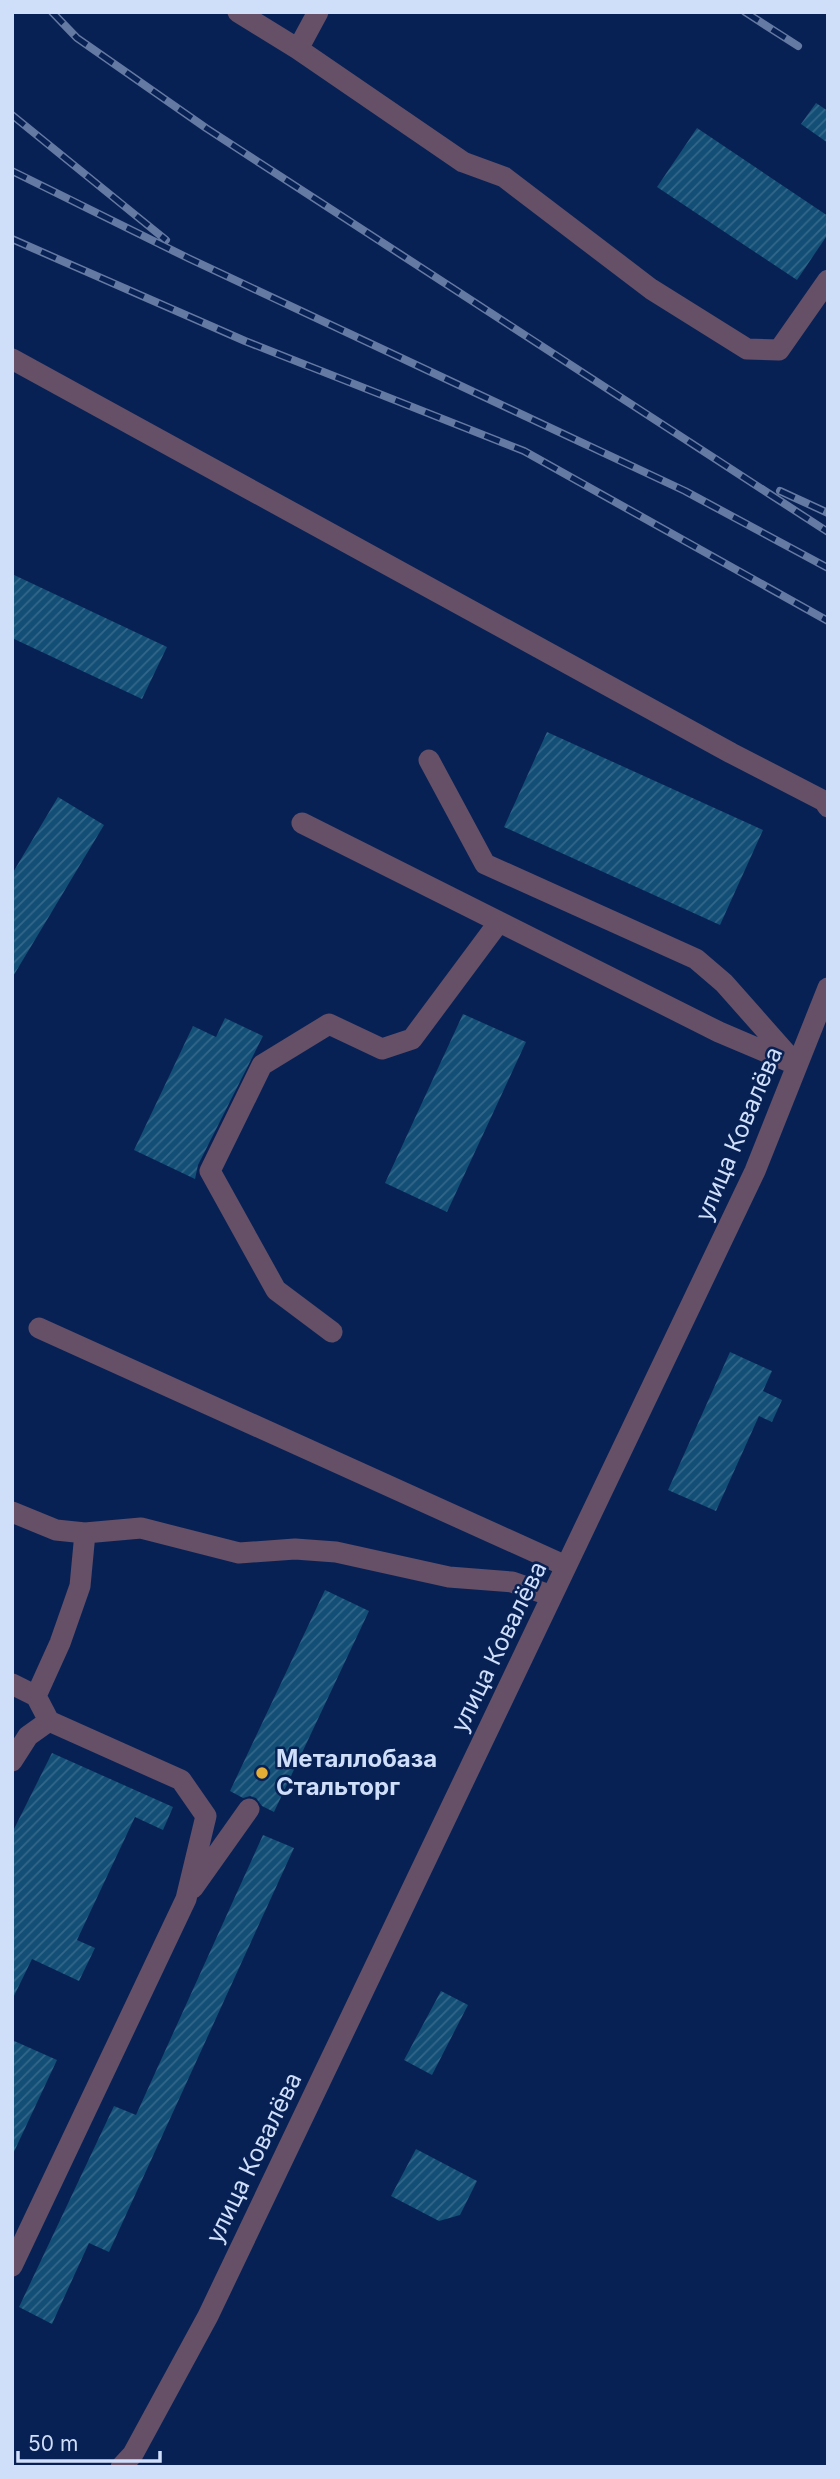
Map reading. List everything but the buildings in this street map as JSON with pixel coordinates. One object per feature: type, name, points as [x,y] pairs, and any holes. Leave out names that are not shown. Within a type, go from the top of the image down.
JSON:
[{"type":"street","points":[[238,12],[298,49],[463,162],[504,177],[652,289],[747,349],[779,350],[828,280]]},
{"type":"street","points":[[298,49],[318,12]]},
{"type":"street","points":[[12,359],[731,753],[824,801],[828,807]]},
{"type":"street","points":[[429,760],[485,864],[696,959],[724,983],[797,1065]]},
{"type":"street","points":[[302,823],[719,1032],[797,1065]]},
{"type":"street","points":[[332,1332],[276,1290],[210,1171],[262,1065],[328,1024],[382,1049],[412,1039],[499,922]]},
{"type":"street","name":"улица Ковалёва","points":[[121,2467],[133,2454],[208,2316],[755,1171],[828,988]]},
{"type":"street","points":[[39,1328],[566,1566]]},
{"type":"street","points":[[12,1513],[56,1530],[85,1533],[141,1528],[239,1553],[295,1549],[336,1552],[449,1577],[512,1582],[552,1596]]},
{"type":"street","points":[[36,1696],[60,1643],[80,1586],[85,1533]]},
{"type":"street","points":[[12,1684],[36,1696],[49,1721],[180,1780],[206,1816],[186,1899]]},
{"type":"street","points":[[12,1761],[27,1736],[49,1721]]},
{"type":"street","points":[[12,2266],[186,1899],[249,1809]]},
{"type":"railway","points":[[52,12],[77,38],[206,128],[828,532]]},
{"type":"railway","points":[[745,12],[798,46]]},
{"type":"railway","points":[[12,115],[166,240]]},
{"type":"railway","points":[[12,171],[188,258],[685,491],[828,568]]},
{"type":"railway","points":[[12,239],[245,341],[524,451],[828,621]]},
{"type":"railway","points":[[780,491],[828,513]]},
{"type":"place","name":"Металлобаза Стальторг","points":[[262,1773]]}]
